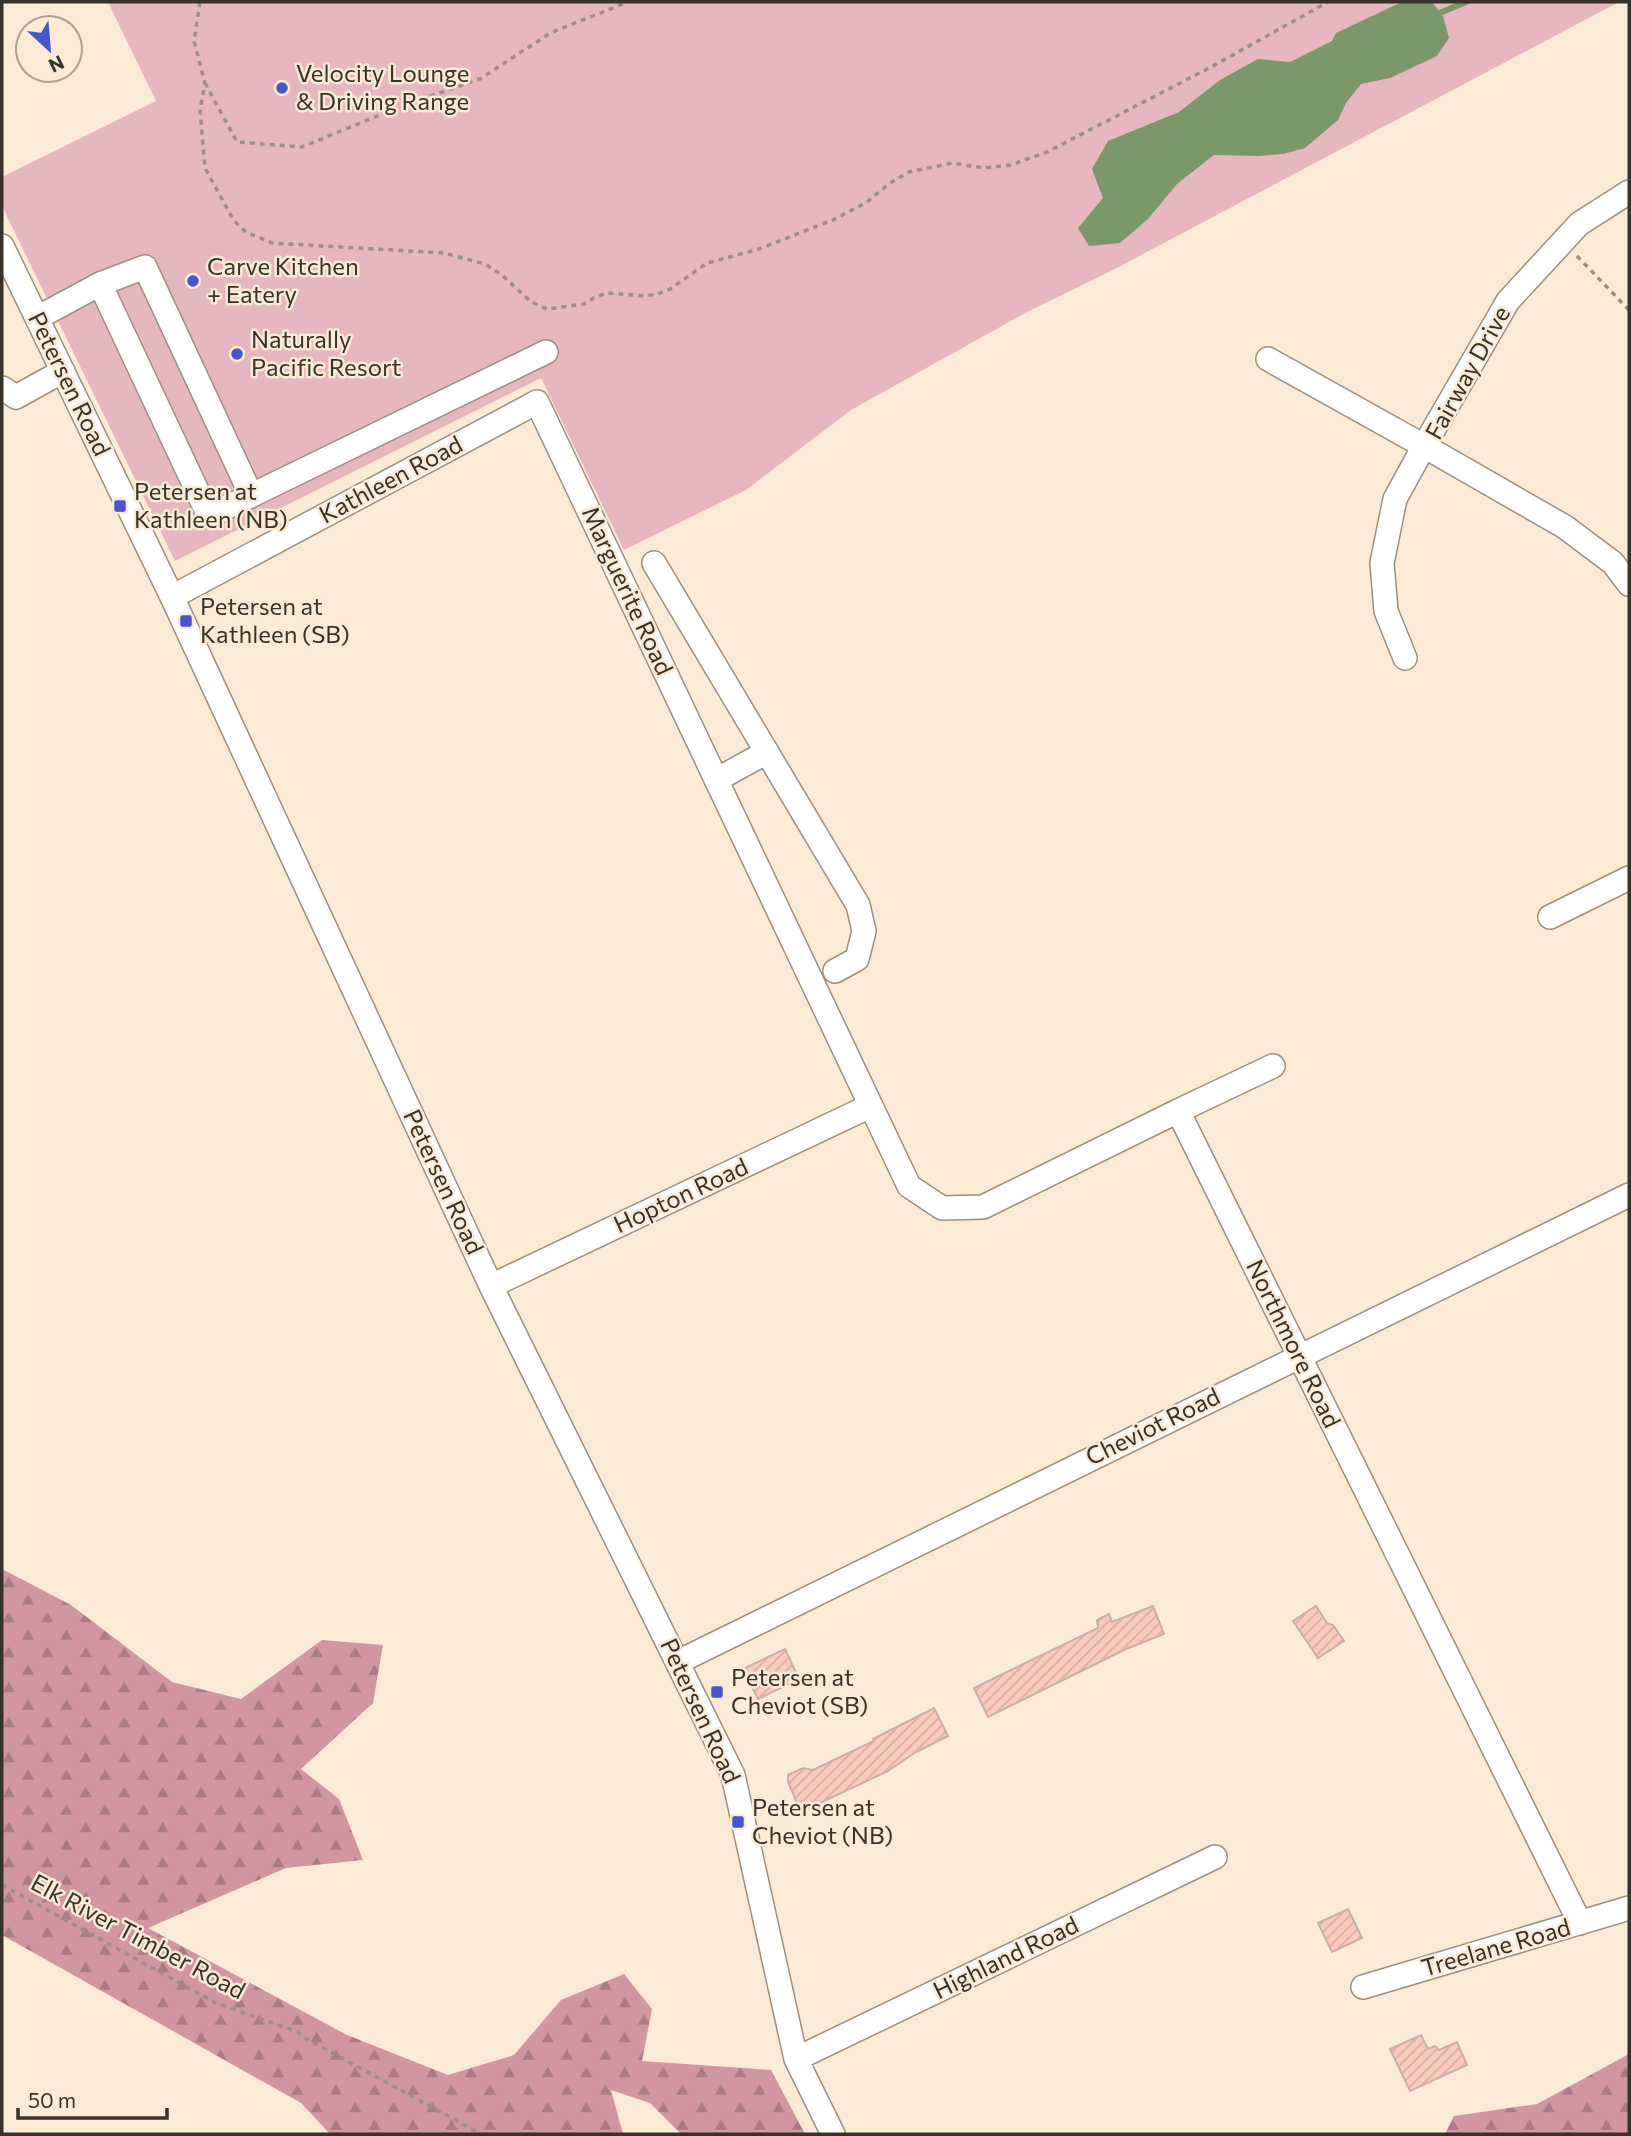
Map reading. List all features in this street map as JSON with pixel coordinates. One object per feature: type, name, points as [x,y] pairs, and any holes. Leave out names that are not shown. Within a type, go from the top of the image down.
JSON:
[{"type":"street","name":"Fairway Drive","points":[[1629,191],[1579,224],[1508,301],[1424,446],[1565,527],[1613,562],[1629,584]]},
{"type":"street","name":"Petersen Road","points":[[2,246],[172,597],[491,1286],[733,1774],[796,2059],[833,2134]]},
{"type":"street","points":[[37,318],[100,284],[145,267],[251,495]]},
{"type":"street","points":[[100,284],[209,516],[546,352]]},
{"type":"street","points":[[1268,359],[1424,446],[1395,499],[1382,563],[1386,611],[1405,658]]},
{"type":"street","points":[[2,388],[16,397],[63,371]]},
{"type":"street","name":"Kathleen Road","points":[[172,597],[537,402]]},
{"type":"street","name":"Marguerite Road","points":[[537,402],[870,1106]]},
{"type":"street","name":"Marguerite Road","points":[[654,563],[858,905],[864,931],[857,959],[835,971]]},
{"type":"street","points":[[716,780],[767,752]]},
{"type":"street","points":[[1550,917],[1629,878]]},
{"type":"street","points":[[870,1106],[909,1186],[942,1208],[983,1207],[1273,1066]]},
{"type":"street","name":"Hopton Road","points":[[491,1286],[870,1106]]},
{"type":"street","name":"Northmore Road","points":[[1178,1111],[1580,1923]]},
{"type":"street","name":"Cheviot Road","points":[[678,1662],[1629,1195]]},
{"type":"street","name":"Highland Road","points":[[796,2059],[1215,1857]]},
{"type":"street","name":"Treelane Road","points":[[1363,1987],[1629,1908]]},
{"type":"path","points":[[200,2],[194,41],[205,82],[236,142],[302,147],[404,105],[480,79],[550,33],[628,2]]},
{"type":"path","points":[[205,82],[200,110],[205,168],[234,221],[246,232],[272,243],[444,253],[485,264],[502,275],[531,302],[547,309],[584,304],[608,293],[644,296],[658,294],[670,289],[707,263],[759,249],[835,219],[867,202],[909,172],[952,163],[984,169],[1011,166],[1047,152],[1211,67],[1328,2]]},
{"type":"path","points":[[1563,241],[1629,310]]},
{"type":"path","name":"Elk River Timber Road","points":[[2,1885],[216,2004],[298,2032],[481,2134]]},
{"type":"shaded area","points":[[108,2],[1619,2],[1111,271],[1027,312],[851,410],[746,490],[624,550],[541,378],[175,561],[2,206],[2,177],[156,101]]},
{"type":"shaded area","points":[[1402,2],[1432,2],[1443,16],[1449,38],[1437,56],[1390,78],[1361,84],[1346,103],[1338,120],[1305,148],[1283,154],[1259,156],[1214,155],[1177,184],[1148,219],[1120,243],[1089,246],[1078,228],[1103,198],[1092,169],[1108,141],[1179,112],[1220,80],[1258,59],[1290,62],[1332,41],[1336,33]]},
{"type":"green space","points":[[2,1569],[71,1605],[172,1682],[241,1699],[322,1640],[383,1645],[373,1703],[301,1769],[339,1799],[363,1860],[286,1868],[148,1928],[347,2035],[448,2075],[514,2055],[561,2000],[624,1974],[652,2009],[642,2061],[771,2070],[805,2134],[681,2134],[650,2103],[611,2090],[623,2134],[330,2134],[301,2103],[2,1935]]},
{"type":"green space","points":[[1629,2054],[1629,2134],[1445,2134],[1454,2116],[1537,2104]]},
{"type":"building","points":[[1153,1606],[1164,1634],[1126,1649],[988,1717],[974,1688],[1098,1628],[1097,1620],[1109,1614],[1112,1622]]},
{"type":"building","points":[[1316,1606],[1344,1641],[1318,1658],[1293,1621]]},
{"type":"building","points":[[785,1649],[799,1679],[758,1699],[743,1669]]},
{"type":"building","points":[[934,1708],[948,1736],[916,1752],[888,1771],[801,1812],[788,1782],[788,1775],[803,1768],[813,1770]]},
{"type":"building","points":[[1348,1909],[1362,1938],[1332,1952],[1318,1923]]},
{"type":"building","points":[[1421,2035],[1428,2049],[1435,2046],[1439,2050],[1457,2042],[1467,2065],[1410,2091],[1390,2049]]},
{"type":"waterway","points":[[1435,15],[1466,2]]},
{"type":"place","name":"Velocity Lounge & Driving Range","points":[[282,88]]},
{"type":"place","name":"Carve Kitchen + Eatery","points":[[193,281]]},
{"type":"place","name":"Naturally Pacific Resort","points":[[237,354]]},
{"type":"place","name":"Petersen at Kathleen (NB)","points":[[120,506]]},
{"type":"place","name":"Petersen at Kathleen (SB)","points":[[186,621]]},
{"type":"place","name":"Petersen at Cheviot (SB)","points":[[717,1692]]},
{"type":"place","name":"Petersen at Cheviot (NB)","points":[[738,1822]]}]
